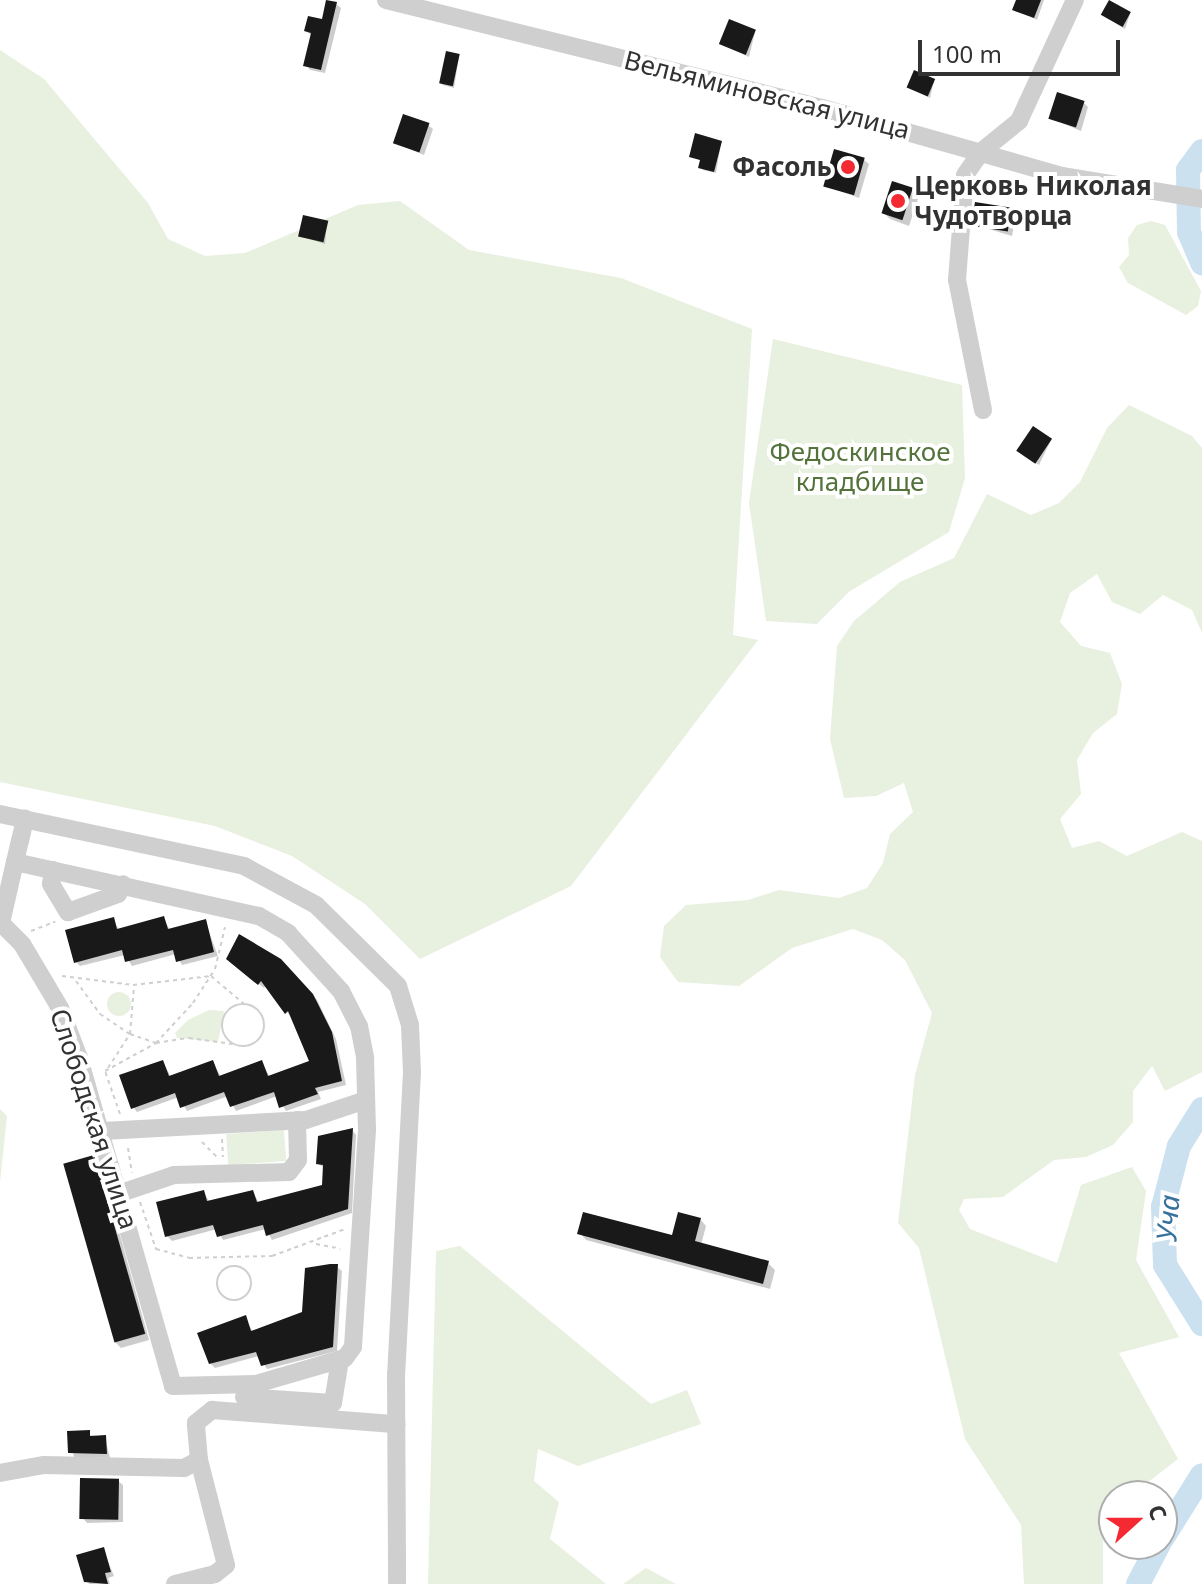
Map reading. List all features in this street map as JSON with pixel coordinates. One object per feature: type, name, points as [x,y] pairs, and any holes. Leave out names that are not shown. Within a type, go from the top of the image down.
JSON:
[{"type":"street","name":"Вельяминовская улица","points":[[386,0],[982,151],[1062,176],[1147,193],[1202,199]]},
{"type":"street","points":[[983,410],[957,280],[965,175],[982,151],[1019,121],[1075,0]]},
{"type":"street","points":[[0,814],[244,866],[316,905],[398,986],[410,1025],[412,1072],[396,1424],[397,1584]]},
{"type":"street","name":"Слободская улица","points":[[25,819],[0,923],[15,937],[60,1008],[103,1131],[128,1190],[173,1386],[256,1384],[340,1360]]},
{"type":"street","points":[[15,862],[230,906],[288,933],[341,991],[359,1026],[365,1058],[363,1101],[367,1130],[353,1347],[340,1360],[333,1403],[244,1397]]},
{"type":"street","points":[[53,870],[51,884],[68,912],[118,894],[123,884]]},
{"type":"street","points":[[103,1131],[124,1127],[297,1120],[363,1101]]},
{"type":"street","points":[[128,1190],[174,1175],[289,1172],[298,1160],[297,1120]]},
{"type":"street","points":[[175,1584],[215,1574],[226,1565],[199,1460],[196,1423],[212,1410],[396,1424]]},
{"type":"street","points":[[0,1473],[44,1465],[184,1468],[199,1460]]},
{"type":"path","points":[[156,1043],[211,976],[230,906]]},
{"type":"path","points":[[15,937],[63,919],[68,912]]},
{"type":"path","points":[[42,978],[50,973],[133,985],[211,976],[244,1004],[258,1010],[264,1029],[253,1044],[189,1038],[156,1043],[87,1083]]},
{"type":"path","points":[[75,979],[100,1014],[130,1034],[156,1043]]},
{"type":"path","points":[[105,1071],[130,1034],[133,985]]},
{"type":"path","points":[[233,1044],[222,1022],[228,1010],[244,1004]]},
{"type":"path","points":[[105,1071],[124,1127],[128,1190],[156,1249],[219,1260],[272,1256],[315,1243],[361,1219]]},
{"type":"path","points":[[179,1124],[223,1164],[222,1123]]},
{"type":"path","points":[[315,1243],[359,1257]]},
{"type":"path","points":[[219,1260],[224,1269]]},
{"type":"path","points":[[239,1266],[249,1274],[245,1296],[234,1300],[219,1292],[216,1280],[224,1269],[239,1266]]},
{"type":"green space","points":[[0,50],[44,79],[148,203],[168,239],[205,256],[245,253],[358,205],[400,201],[469,250],[621,278],[752,329],[733,635],[758,640],[571,886],[420,959],[365,904],[292,856],[215,826],[0,782]]},
{"type":"green space","points":[[1151,221],[1165,225],[1201,291],[1198,306],[1186,315],[1128,283],[1119,267],[1129,255],[1128,238],[1137,225]]},
{"type":"green space","name":"Федоскинское кладбище","points":[[773,339],[962,385],[965,478],[949,532],[850,591],[817,624],[766,621],[749,503]]},
{"type":"green space","points":[[1129,405],[1192,436],[1202,448],[1202,633],[1192,610],[1163,595],[1140,614],[1112,602],[1097,574],[1070,593],[1060,622],[1081,646],[1110,653],[1122,684],[1117,714],[1093,733],[1077,760],[1081,794],[1060,819],[1072,848],[1099,841],[1127,856],[1182,832],[1202,841],[1202,1072],[1165,1091],[1152,1066],[1133,1091],[1133,1122],[1113,1145],[1086,1157],[1054,1160],[1003,1197],[964,1199],[959,1210],[970,1229],[1057,1263],[1081,1185],[1132,1167],[1146,1191],[1136,1260],[1179,1337],[1119,1353],[1178,1459],[1151,1480],[1098,1480],[1098,1560],[1103,1560],[1103,1584],[1024,1584],[1021,1525],[965,1439],[919,1248],[898,1223],[915,1075],[932,1013],[905,960],[882,940],[853,929],[792,948],[739,986],[678,982],[660,957],[664,926],[686,905],[748,900],[779,890],[839,898],[867,888],[883,863],[890,834],[913,812],[904,783],[876,796],[844,798],[830,739],[837,646],[854,621],[900,582],[954,558],[987,494],[1031,515],[1059,503],[1080,482],[1107,428]]},
{"type":"green space","points":[[119,992],[127,996],[131,1004],[127,1012],[119,1016],[111,1012],[107,1004],[111,996]]},
{"type":"green space","points":[[209,1010],[224,1011],[218,1042],[177,1038],[175,1033],[188,1020]]},
{"type":"green space","points":[[0,1109],[7,1116],[0,1182]]},
{"type":"green space","points":[[284,1130],[286,1161],[228,1165],[226,1134]]},
{"type":"green space","points":[[460,1246],[651,1404],[687,1390],[701,1424],[578,1466],[538,1449],[534,1481],[559,1502],[550,1539],[606,1584],[428,1584],[436,1251]]},
{"type":"green space","points":[[646,1568],[676,1584],[623,1584]]},
{"type":"building","points":[[326,0],[337,2],[321,70],[303,66],[311,33],[304,31],[308,16],[322,19]]},
{"type":"building","points":[[1016,0],[1041,0],[1034,18],[1012,10]]},
{"type":"building","points":[[1109,0],[1131,12],[1123,27],[1101,15]]},
{"type":"building","points":[[729,19],[756,30],[746,55],[719,44]]},
{"type":"building","points":[[446,51],[460,54],[453,86],[439,83]]},
{"type":"building","points":[[914,70],[935,79],[928,96],[907,87]]},
{"type":"building","points":[[1057,92],[1085,101],[1076,128],[1048,119]]},
{"type":"building","points":[[403,114],[429,123],[419,152],[393,143]]},
{"type":"building","points":[[695,133],[722,141],[714,172],[698,168],[700,160],[689,157]]},
{"type":"building","points":[[834,149],[865,158],[854,195],[823,186]]},
{"type":"building","name":"Церковь Николая Чудотворца","points":[[892,181],[913,188],[902,220],[881,213]]},
{"type":"building","points":[[975,202],[1012,208],[1008,231],[971,226]]},
{"type":"building","points":[[303,215],[328,221],[323,242],[298,236]]},
{"type":"building","points":[[1033,426],[1052,439],[1035,464],[1016,451]]},
{"type":"building","points":[[164,916],[168,929],[206,919],[214,952],[176,962],[173,950],[125,962],[122,950],[74,963],[65,930],[114,917],[117,929]]},
{"type":"building","points":[[239,934],[281,959],[313,994],[332,1032],[342,1081],[315,1088],[318,1094],[279,1108],[274,1092],[230,1107],[224,1092],[180,1108],[175,1093],[131,1109],[119,1075],[163,1060],[169,1076],[213,1060],[219,1076],[262,1060],[268,1076],[309,1061],[288,1011],[285,1014],[261,981],[258,985],[226,959]]},
{"type":"building","points":[[353,1128],[348,1209],[266,1236],[263,1225],[217,1237],[213,1225],[165,1237],[156,1202],[204,1190],[207,1201],[253,1190],[257,1202],[322,1185],[323,1165],[316,1164],[318,1136]]},
{"type":"building","points":[[94,1155],[145,1334],[115,1343],[63,1164]]},
{"type":"building","points":[[583,1212],[672,1235],[678,1212],[701,1218],[695,1241],[769,1261],[763,1284],[577,1234]]},
{"type":"building","points":[[338,1264],[333,1347],[261,1366],[256,1352],[209,1364],[197,1333],[246,1315],[251,1331],[302,1312],[305,1268]]},
{"type":"building","points":[[90,1430],[90,1436],[106,1435],[107,1454],[68,1453],[67,1431]]},
{"type":"building","points":[[80,1478],[119,1479],[118,1520],[79,1519]]},
{"type":"building","points":[[104,1547],[111,1572],[105,1573],[108,1584],[84,1582],[76,1555]]},
{"type":"waterway","name":"Уча","points":[[1202,151],[1188,170],[1189,232],[1202,263]]},
{"type":"waterway","name":"Уча","points":[[1202,1109],[1179,1146],[1163,1207],[1165,1265],[1202,1324]]},
{"type":"waterway","name":"Уча","points":[[1178,1513],[1202,1475]]},
{"type":"waterway","name":"Уча","points":[[1138,1584],[1151,1560]]},
{"type":"place","name":"Фасоль","points":[[848,167]]},
{"type":"place","name":"Церковь Николая Чудотворца","points":[[898,201]]}]
